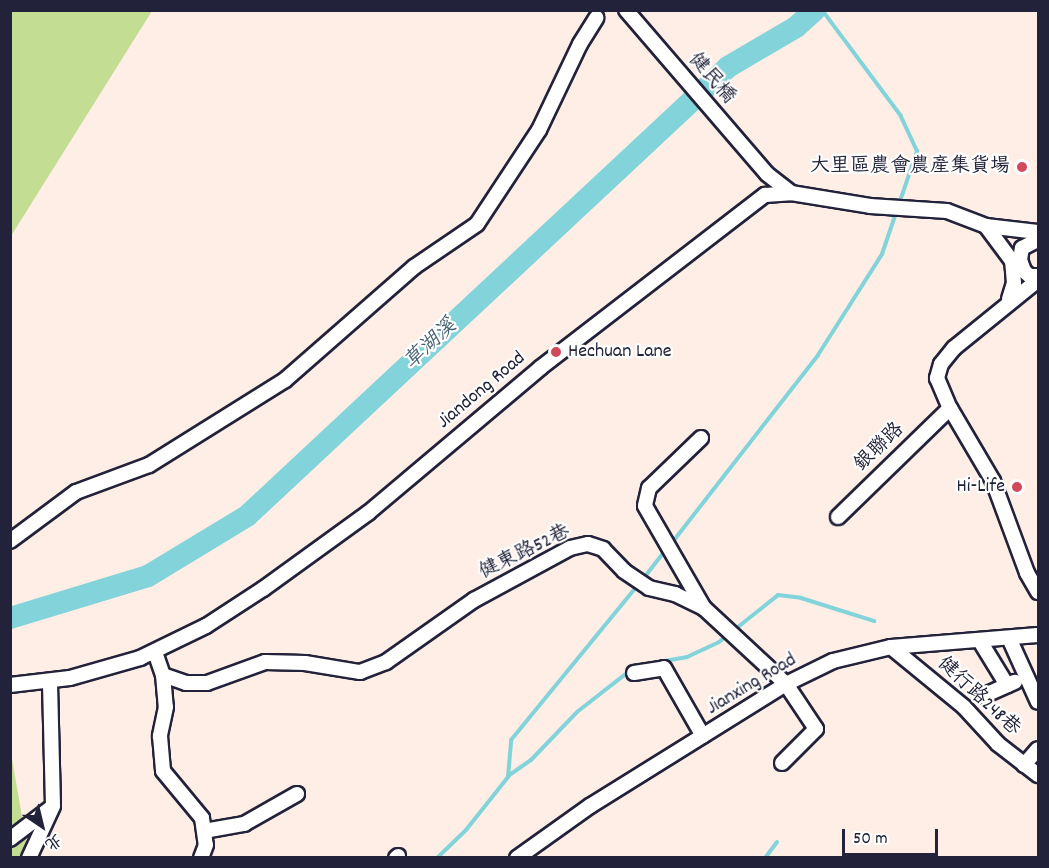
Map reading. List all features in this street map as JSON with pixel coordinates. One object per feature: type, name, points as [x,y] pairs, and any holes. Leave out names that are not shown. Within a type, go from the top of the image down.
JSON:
[{"type":"street","name":"健民橋","points":[[626,10],[767,174],[791,194]]},
{"type":"street","points":[[10,541],[76,492],[149,465],[285,380],[414,267],[477,224],[539,130],[596,18]]},
{"type":"street","name":"Jiandong Road","points":[[10,685],[50,681],[106,670],[155,652],[263,589],[368,513],[487,411],[737,213],[765,195],[791,194],[886,207],[947,211],[986,226],[1038,232]]},
{"type":"street","points":[[986,226],[1012,261],[1024,271],[1038,278],[954,348],[941,364],[937,378],[950,408],[993,481],[1027,573],[1038,592]]},
{"type":"street","points":[[1024,271],[1020,260],[1022,248],[1038,240]]},
{"type":"street","points":[[1007,304],[1014,283],[1012,261]]},
{"type":"street","name":"銀聯路","points":[[838,517],[950,408]]},
{"type":"street","points":[[700,438],[649,488],[645,506],[704,608],[786,684],[816,729],[782,763]]},
{"type":"street","name":"健東路52巷","points":[[163,675],[186,683],[207,683],[265,662],[305,663],[360,672],[386,662],[474,600],[570,548],[588,544],[603,549],[624,571],[649,588],[675,594],[704,608]]},
{"type":"street","name":"Jianxing Road","points":[[518,858],[590,806],[786,684],[833,661],[891,647],[1038,635]]},
{"type":"street","points":[[1009,638],[1038,702]]},
{"type":"street","points":[[980,641],[1007,685]]},
{"type":"street","name":"健行路248巷","points":[[891,647],[964,707],[998,744],[1038,775]]},
{"type":"street","points":[[155,652],[163,675],[166,707],[160,736],[163,771],[202,818],[206,845],[201,858]]},
{"type":"street","points":[[634,673],[664,668],[703,736]]},
{"type":"street","points":[[983,696],[1026,678]]},
{"type":"street","points":[[29,858],[53,806],[50,681]]},
{"type":"street","points":[[1024,765],[1038,749]]},
{"type":"street","points":[[204,831],[244,824],[297,794]]},
{"type":"street","points":[[10,839],[53,806]]},
{"type":"green space","points":[[10,11],[152,11],[11,236]]},
{"type":"green space","points":[[11,753],[29,857],[11,857]]},
{"type":"waterway","name":"草湖溪","points":[[10,618],[148,576],[247,516],[728,67],[796,27],[815,10]]},
{"type":"waterway","points":[[671,544],[818,355],[882,254],[917,151],[901,116],[822,10]]},
{"type":"waterway","points":[[643,579],[666,550]]},
{"type":"waterway","points":[[437,858],[466,830],[508,777],[511,740],[638,585]]},
{"type":"waterway","points":[[653,663],[687,657],[719,642],[778,595],[801,598],[874,621]]},
{"type":"waterway","points":[[508,776],[531,760],[577,712],[632,669]]},
{"type":"waterway","points":[[765,858],[777,842]]},
{"type":"place","name":"大里區農會農產集貨場","points":[[1022,167]]},
{"type":"place","name":"Hechuan Lane","points":[[556,352]]},
{"type":"place","name":"Hi-Life","points":[[1017,487]]}]
